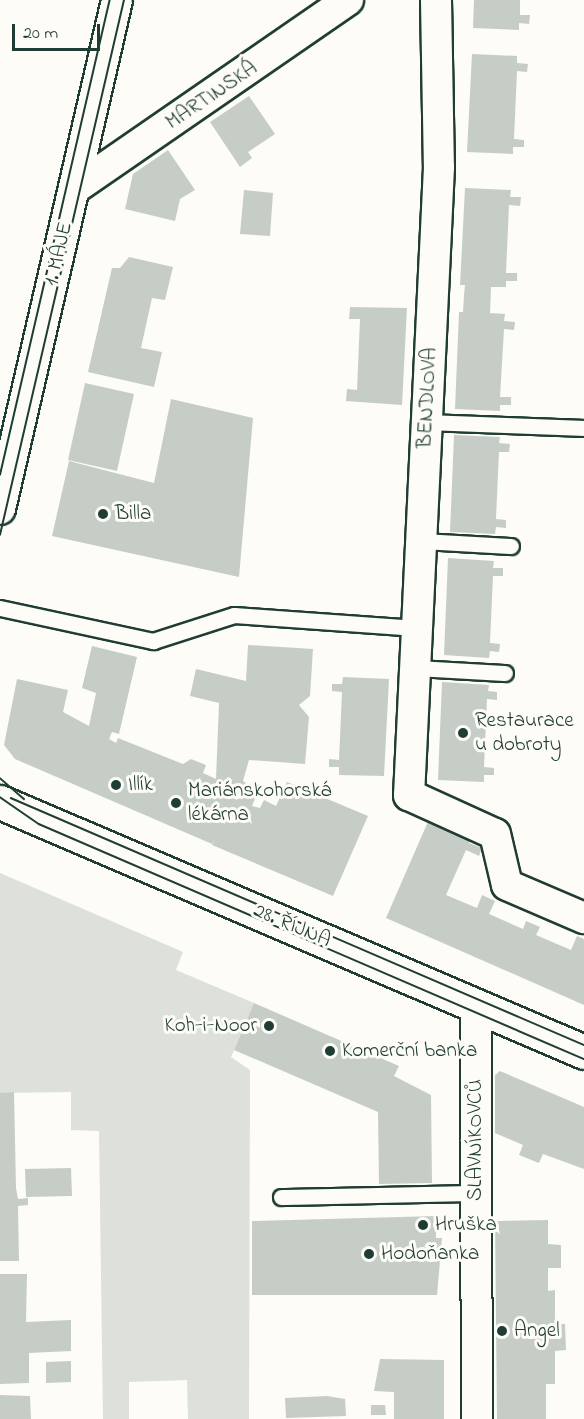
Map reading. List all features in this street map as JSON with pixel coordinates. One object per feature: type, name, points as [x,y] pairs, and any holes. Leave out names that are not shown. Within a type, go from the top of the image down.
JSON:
[{"type":"main road","name":"28. ŘÍJNA","points":[[0,802],[584,1052]]},
{"type":"street","name":"1. MÁJE","points":[[0,509],[117,0]]},
{"type":"street","name":"MARTINSKÁ","points":[[74,189],[348,0]]},
{"type":"street","name":"BENDLOVA","points":[[436,0],[439,167],[409,795],[495,834],[507,885],[584,918]]},
{"type":"street","name":"SLAVNÍKOVCŮ","points":[[476,1005],[477,1419]]},
{"type":"lane","points":[[427,422],[584,429]]},
{"type":"lane","points":[[421,541],[511,546]]},
{"type":"lane","points":[[0,608],[153,641],[234,615],[417,628]]},
{"type":"lane","points":[[415,668],[505,673]]},
{"type":"lane","points":[[281,1197],[476,1193]]},
{"type":"shaded area","points":[[0,873],[183,952],[176,970],[254,1003],[231,1057],[250,1070],[249,1419],[188,1419],[187,1380],[129,1382],[129,1419],[103,1419],[99,1131],[71,1130],[71,1092],[0,1093]]},
{"type":"building","points":[[474,0],[520,0],[520,15],[530,15],[529,24],[519,23],[519,30],[473,28]]},
{"type":"building","points":[[472,54],[517,56],[517,63],[528,64],[527,72],[517,71],[514,139],[524,140],[524,147],[513,147],[513,154],[467,152]]},
{"type":"building","points":[[249,96],[275,134],[248,152],[252,158],[240,167],[210,122]]},
{"type":"building","points":[[168,150],[195,190],[180,199],[175,221],[125,209],[133,174]]},
{"type":"building","points":[[465,188],[511,190],[510,197],[521,197],[520,206],[509,205],[506,273],[517,273],[517,281],[506,281],[506,287],[491,287],[490,313],[505,314],[504,321],[515,322],[514,330],[504,329],[500,397],[511,397],[511,405],[500,405],[500,411],[455,409],[459,312],[463,312],[465,285],[460,285]]},
{"type":"building","points":[[244,190],[273,193],[270,236],[240,234]]},
{"type":"building","points":[[129,257],[173,267],[165,300],[152,298],[141,348],[162,352],[154,387],[88,372],[112,268],[120,268]]},
{"type":"building","points":[[350,307],[407,308],[402,405],[346,401],[347,389],[357,390],[360,319],[349,319]]},
{"type":"building","points":[[85,383],[134,394],[117,471],[68,460]]},
{"type":"building","points":[[171,399],[253,418],[239,577],[52,536],[69,461],[154,483]]},
{"type":"building","points":[[454,435],[500,437],[499,443],[510,444],[509,452],[499,452],[496,519],[506,520],[506,528],[496,527],[495,534],[450,532]]},
{"type":"building","points":[[448,558],[494,561],[493,568],[503,568],[503,576],[493,576],[490,643],[500,644],[499,652],[490,651],[489,658],[444,655]]},
{"type":"building","points":[[248,645],[313,649],[310,696],[299,705],[309,717],[305,764],[249,760],[243,781],[258,791],[252,806],[260,808],[264,800],[276,806],[287,782],[368,816],[333,896],[212,845],[215,838],[212,844],[15,759],[4,745],[17,679],[68,690],[63,712],[89,726],[96,693],[82,688],[92,646],[137,657],[119,734],[112,732],[109,739],[116,743],[118,738],[183,764],[191,759],[206,765],[203,773],[216,779],[219,703],[190,696],[196,669],[246,681]]},
{"type":"building","points":[[343,677],[389,679],[384,776],[339,775],[339,767],[329,767],[329,759],[339,760],[342,692],[332,691],[332,684],[342,684]]},
{"type":"building","name":"Restaurace u dobroty","points":[[442,682],[489,685],[488,691],[497,692],[497,700],[487,699],[484,767],[494,768],[494,775],[484,775],[484,782],[438,780]]},
{"type":"building","points":[[430,817],[472,836],[469,843],[482,848],[479,856],[466,850],[446,895],[477,908],[482,895],[495,901],[489,914],[523,929],[526,921],[540,927],[536,935],[571,950],[577,936],[584,939],[584,1005],[386,918]]},
{"type":"building","points":[[254,1003],[399,1066],[394,1076],[431,1095],[432,1183],[379,1184],[378,1112],[234,1050]]},
{"type":"building","points":[[500,1071],[584,1107],[584,1169],[543,1154],[539,1163],[519,1155],[523,1145],[495,1133],[495,1075]]},
{"type":"building","points":[[14,1092],[16,1188],[18,1199],[28,1198],[28,1205],[18,1206],[19,1261],[0,1261],[0,1093]]},
{"type":"building","points":[[71,1168],[72,1196],[26,1197],[25,1169]]},
{"type":"building","points":[[436,1216],[436,1238],[442,1238],[437,1295],[252,1295],[252,1221]]},
{"type":"building","points":[[548,1220],[548,1244],[561,1245],[561,1268],[548,1268],[548,1291],[555,1290],[555,1324],[565,1324],[566,1350],[555,1351],[555,1384],[546,1384],[546,1419],[497,1419],[495,1221]]},
{"type":"building","points":[[0,1274],[27,1274],[26,1322],[71,1320],[71,1351],[29,1353],[29,1383],[0,1384]]},
{"type":"building","points":[[380,1359],[444,1360],[444,1419],[394,1419],[394,1392],[374,1391]]},
{"type":"building","points":[[71,1361],[71,1382],[46,1383],[46,1362]]},
{"type":"building","points":[[0,1395],[30,1396],[31,1419],[0,1419]]},
{"type":"building","points":[[327,1396],[345,1399],[346,1416],[286,1418],[285,1398]]},
{"type":"building","points":[[371,1405],[385,1405],[386,1415],[371,1415]]},
{"type":"tram line","points":[[0,475],[110,0]]},
{"type":"tram line","points":[[0,535],[124,0]]},
{"type":"tram line","points":[[0,778],[24,799]]},
{"type":"tram line","points":[[0,797],[39,824],[584,1059]]},
{"type":"tram line","points":[[11,798],[584,1045]]},
{"type":"place","name":"Billa","points":[[103,514]]},
{"type":"place","name":"Restaurace u dobroty","points":[[463,733]]},
{"type":"place","name":"Illík","points":[[116,785]]},
{"type":"place","name":"Mariánskohorská lékárna","points":[[176,803]]},
{"type":"place","name":"Koh-i-Noor","points":[[269,1026]]},
{"type":"place","name":"Komerční banka","points":[[330,1051]]},
{"type":"place","name":"Hruška","points":[[423,1225]]},
{"type":"place","name":"Hodoňanka","points":[[369,1254]]},
{"type":"place","name":"Angel","points":[[502,1331]]}]
